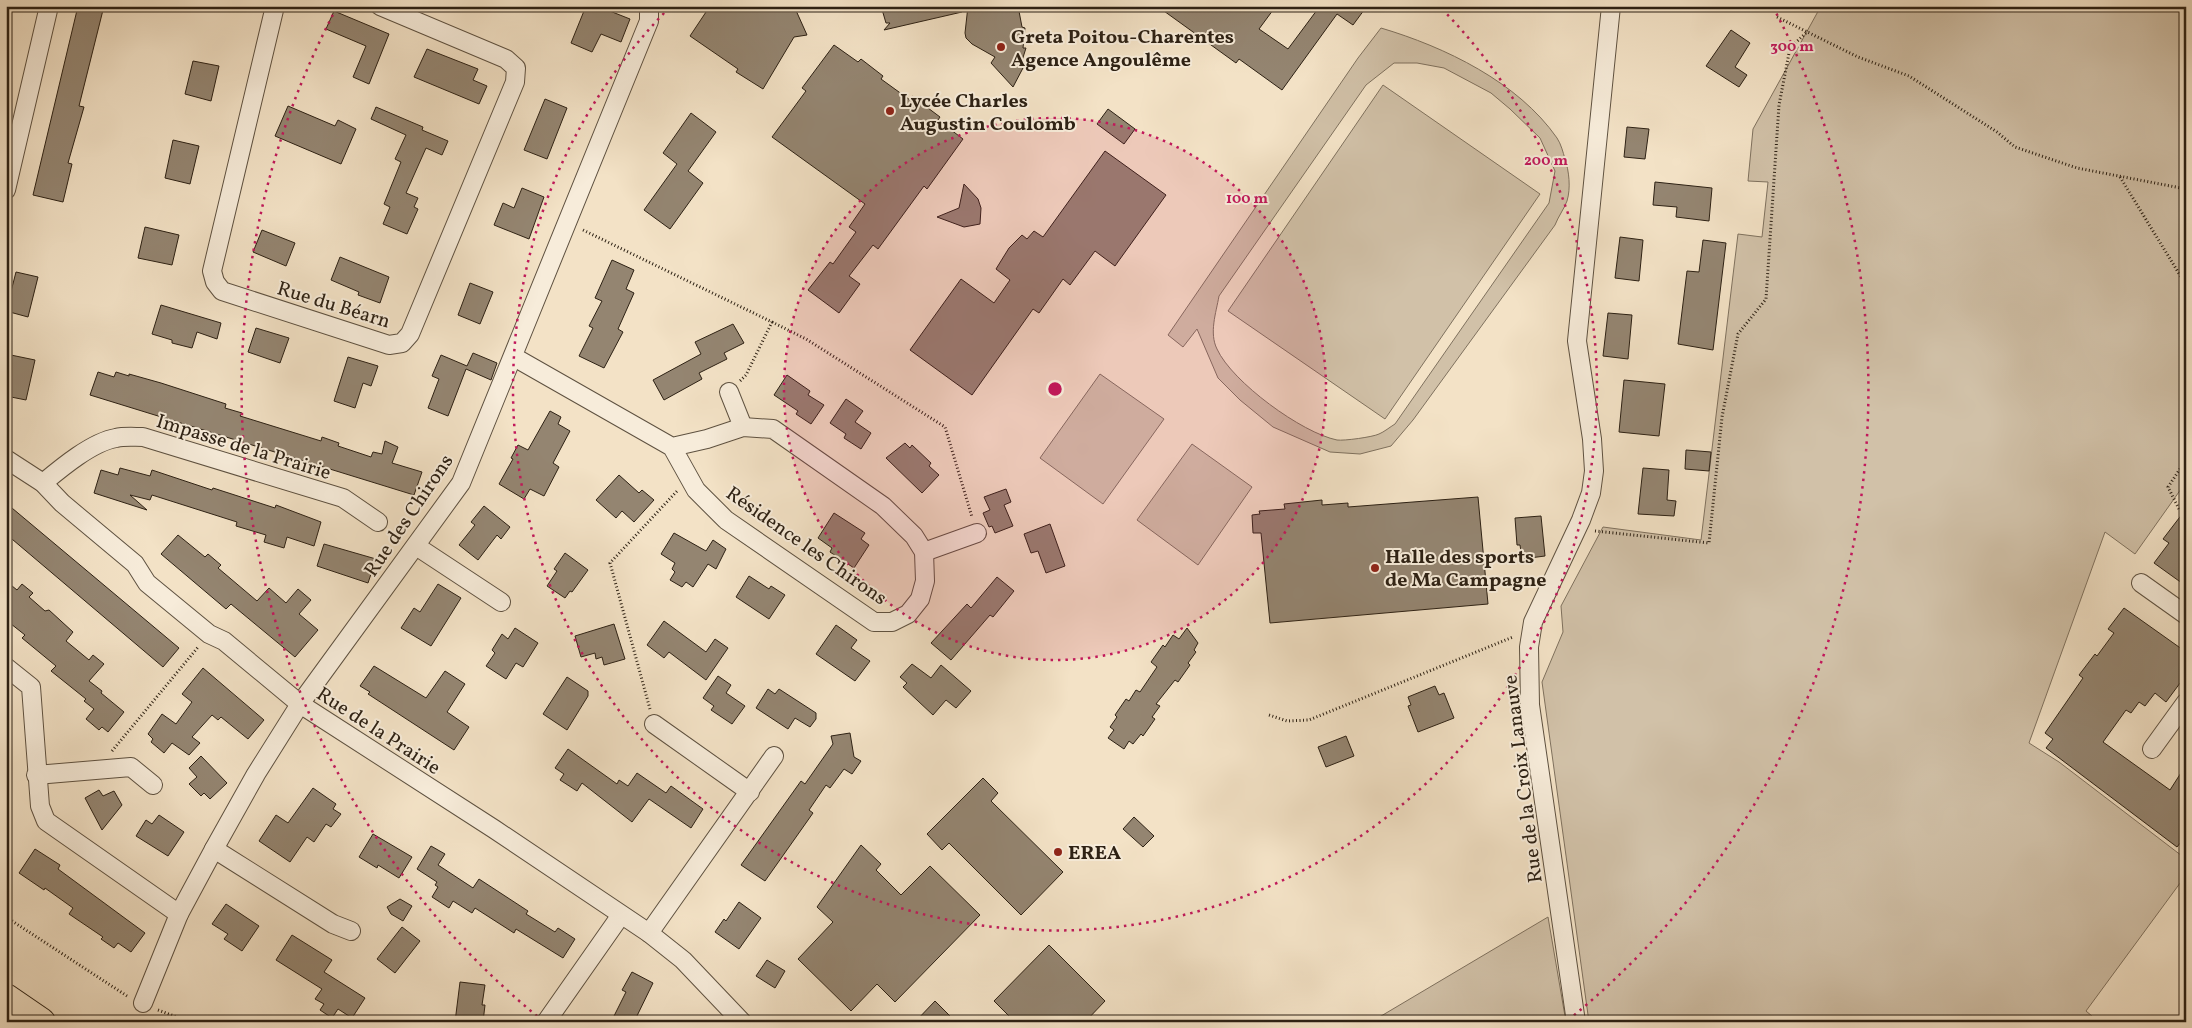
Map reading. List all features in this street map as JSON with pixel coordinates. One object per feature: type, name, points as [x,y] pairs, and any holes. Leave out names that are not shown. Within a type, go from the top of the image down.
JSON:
[{"type":"main road","points":[[6,998],[41,1022]]},
{"type":"street","points":[[6,190],[49,6]]},
{"type":"street","name":"Rue du Béarn","points":[[275,6],[212,270],[215,282],[222,291],[389,346],[402,343],[410,334],[515,82],[516,68],[506,59],[380,6]]},
{"type":"street","name":"Rue des Chirons","points":[[143,1004],[179,914],[256,774],[300,704],[461,483],[649,22],[649,6]]},
{"type":"street","name":"Rue de la Croix Lanauve","points":[[1576,1022],[1530,705],[1529,647],[1540,605],[1577,529],[1591,493],[1594,471],[1592,439],[1577,342],[1611,6]]},
{"type":"street","points":[[514,357],[672,447],[707,439],[744,427],[774,429],[883,506],[914,536],[924,552],[977,533]]},
{"type":"street","points":[[729,392],[744,427]]},
{"type":"street","name":"Impasse de la Prairie","points":[[43,483],[67,463],[104,442],[116,438],[143,437],[343,498],[378,522]]},
{"type":"street","name":"Résidence les Chirons","points":[[672,447],[696,490],[726,520],[874,622],[892,622],[908,614],[920,599],[925,581],[924,552]]},
{"type":"street","name":"Rue de la Prairie","points":[[6,459],[43,483],[62,503],[135,564],[147,583],[209,634],[224,641],[300,704],[649,933],[683,960],[742,1022]]},
{"type":"street","points":[[416,546],[502,602]]},
{"type":"street","points":[[2141,583],[2186,615]]},
{"type":"street","points":[[6,667],[31,687],[36,775],[40,806],[46,821],[179,914]]},
{"type":"street","points":[[2152,749],[2186,702]]},
{"type":"street","points":[[654,724],[750,792]]},
{"type":"street","points":[[649,933],[774,756]]},
{"type":"street","points":[[36,775],[131,767],[153,785]]},
{"type":"street","points":[[214,849],[333,924],[352,931]]},
{"type":"street","points":[[546,1022],[621,915]]},
{"type":"path","points":[[1777,17],[1858,57],[1909,76],[1997,132],[2016,147],[2077,168],[2186,190]]},
{"type":"path","points":[[1577,529],[1709,543],[1722,416],[1738,334],[1766,299],[1779,105],[1790,48],[1808,32]]},
{"type":"path","points":[[2120,176],[2186,285]]},
{"type":"path","points":[[567,223],[806,339],[945,427],[977,533]]},
{"type":"path","points":[[729,392],[746,375],[772,322]]},
{"type":"path","points":[[2179,509],[2168,487],[2186,460]]},
{"type":"path","points":[[654,724],[610,563],[689,477]]},
{"type":"path","points":[[1268,715],[1287,721],[1309,720],[1532,630]]},
{"type":"path","points":[[96,770],[209,634]]},
{"type":"path","points":[[6,917],[96,976],[143,1004],[190,1022]]},
{"type":"shaded area","points":[[1821,6],[2186,6],[2186,482],[2135,554],[2105,532],[2029,743],[2059,762],[2186,859],[2186,875],[2086,1011],[2099,1022],[1589,1022],[1542,682],[1563,632],[1561,606],[1603,527],[1701,540],[1738,234],[1762,237],[1768,182],[1748,181],[1753,129]]},
{"type":"shaded area","points":[[1381,28],[1430,45],[1478,69],[1522,100],[1541,118],[1557,138],[1562,148],[1569,185],[1567,201],[1555,225],[1413,420],[1391,446],[1360,454],[1330,452],[1273,427],[1240,400],[1218,378],[1197,329],[1183,347],[1168,335],[1358,58]],"holes":[[[1394,63],[1417,63],[1444,68],[1491,93],[1540,138],[1555,171],[1549,203],[1395,424],[1376,435],[1337,440],[1322,435],[1288,417],[1252,390],[1225,362],[1217,349],[1214,336],[1214,323],[1219,296],[1366,85]]]},
{"type":"shaded area","points":[[1383,85],[1540,194],[1385,419],[1228,311]]},
{"type":"shaded area","points":[[1100,374],[1164,419],[1103,504],[1040,458]]},
{"type":"shaded area","points":[[1192,444],[1252,487],[1198,565],[1137,520]]},
{"type":"shaded area","points":[[1548,917],[1566,1022],[1371,1022]]},
{"type":"building","points":[[78,6],[104,6],[79,106],[84,107],[68,163],[72,164],[63,202],[33,195]]},
{"type":"building","points":[[586,6],[597,6],[630,19],[621,42],[601,34],[592,52],[571,43]]},
{"type":"building","points":[[710,6],[794,6],[807,35],[794,37],[763,89],[736,72],[738,69],[690,36]]},
{"type":"building","points":[[881,6],[961,6],[962,12],[884,30],[890,23],[886,23]]},
{"type":"building","name":"Greta Poitou-Charentes Agence Angoulême","points":[[968,6],[1018,6],[1022,27],[1025,28],[1023,48],[1026,48],[1020,67],[1023,68],[1013,87],[991,63],[995,57],[972,44],[966,38]]},
{"type":"building","points":[[1157,6],[1276,6],[1259,29],[1288,49],[1320,6],[1367,6],[1353,25],[1337,14],[1282,90],[1239,59],[1236,63]]},
{"type":"building","points":[[334,11],[389,34],[369,84],[353,77],[366,46],[326,29]]},
{"type":"building","points":[[1731,30],[1750,43],[1735,67],[1747,75],[1739,87],[1706,66]]},
{"type":"building","points":[[834,45],[858,62],[861,59],[883,76],[881,79],[910,100],[912,96],[940,117],[938,120],[963,139],[927,189],[924,186],[878,249],[873,245],[849,276],[860,284],[839,313],[808,290],[830,262],[833,264],[856,232],[849,227],[865,204],[772,137],[806,91],[802,88]]},
{"type":"building","points":[[427,49],[478,69],[473,80],[487,86],[479,104],[414,77]]},
{"type":"building","points":[[193,61],[219,66],[211,101],[185,94]]},
{"type":"building","points":[[545,99],[567,108],[547,159],[524,150]]},
{"type":"building","points":[[288,106],[335,126],[338,120],[356,129],[341,164],[275,136]]},
{"type":"building","points":[[376,107],[423,127],[422,130],[448,141],[442,155],[426,148],[406,193],[418,198],[414,207],[418,209],[407,234],[383,224],[390,207],[384,204],[401,162],[395,159],[406,135],[371,119]]},
{"type":"building","points":[[1108,109],[1135,129],[1124,144],[1097,124]]},
{"type":"building","points":[[691,113],[716,132],[688,171],[703,183],[670,229],[644,210],[677,164],[663,153]]},
{"type":"building","points":[[1627,127],[1649,129],[1645,159],[1624,157]]},
{"type":"building","points":[[173,140],[199,146],[190,184],[165,178]]},
{"type":"building","points":[[1105,151],[1166,195],[1115,266],[1095,251],[1070,285],[1063,279],[1039,313],[1033,309],[972,395],[910,350],[961,279],[994,303],[1010,280],[996,269],[1009,248],[1022,235],[1027,239],[1034,231],[1043,237]]},
{"type":"building","points":[[1655,182],[1712,188],[1709,221],[1676,217],[1677,207],[1653,205]]},
{"type":"building","points":[[964,184],[978,199],[981,208],[980,224],[964,227],[937,217],[959,208]]},
{"type":"building","points":[[522,188],[544,197],[529,239],[494,225],[503,203],[514,208]]},
{"type":"building","points":[[145,227],[179,235],[172,265],[138,258]]},
{"type":"building","points":[[262,230],[295,243],[286,266],[253,252]]},
{"type":"building","points":[[1620,237],[1643,240],[1639,281],[1615,278]]},
{"type":"building","points":[[1703,240],[1726,243],[1713,350],[1678,344],[1687,271],[1699,272]]},
{"type":"building","points":[[340,257],[389,277],[380,303],[358,295],[359,292],[331,280]]},
{"type":"building","points":[[612,260],[634,270],[626,289],[634,293],[618,329],[623,332],[604,368],[579,356],[593,328],[589,326],[602,301],[595,298]]},
{"type":"building","points":[[16,272],[38,277],[28,317],[6,311]]},
{"type":"building","points":[[470,283],[493,292],[480,324],[458,315]]},
{"type":"building","points":[[161,305],[221,323],[217,339],[197,332],[192,348],[172,343],[172,340],[152,334]]},
{"type":"building","points":[[1608,313],[1632,315],[1628,359],[1603,356]]},
{"type":"building","points":[[733,324],[744,343],[724,353],[727,359],[699,373],[702,379],[664,400],[653,380],[701,354],[695,342]]},
{"type":"building","points":[[256,328],[289,338],[280,363],[248,352]]},
{"type":"building","points":[[473,353],[497,363],[491,380],[466,369],[448,416],[428,408],[439,379],[432,376],[441,355],[467,366]]},
{"type":"building","points":[[6,354],[35,360],[26,400],[6,396]]},
{"type":"building","points":[[348,357],[378,366],[371,386],[363,383],[355,408],[334,401]]},
{"type":"building","points":[[98,372],[114,377],[116,372],[129,376],[129,374],[161,383],[226,404],[225,408],[242,413],[240,416],[321,441],[322,437],[339,443],[338,446],[371,457],[373,452],[382,454],[385,441],[398,447],[392,463],[422,472],[414,495],[90,395]]},
{"type":"building","points":[[787,375],[810,391],[808,395],[824,405],[811,424],[796,414],[798,411],[774,395]]},
{"type":"building","points":[[1624,380],[1665,384],[1659,436],[1619,432]]},
{"type":"building","points":[[846,399],[863,411],[855,422],[871,433],[861,449],[844,438],[846,434],[830,423]]},
{"type":"building","points":[[550,411],[561,417],[558,424],[570,431],[553,463],[559,467],[544,496],[530,489],[524,499],[499,484],[513,459],[511,458],[518,445],[528,450]]},
{"type":"building","points":[[905,443],[910,448],[912,445],[931,463],[929,466],[939,475],[922,493],[886,458]]},
{"type":"building","points":[[1686,450],[1711,452],[1709,471],[1685,469]]},
{"type":"building","points":[[120,468],[150,476],[152,470],[275,508],[276,505],[321,522],[314,546],[287,537],[284,548],[264,542],[266,535],[236,526],[237,522],[152,495],[150,500],[130,495],[147,510],[94,493],[101,470],[118,475]]},
{"type":"building","points":[[1643,468],[1669,470],[1667,500],[1676,501],[1674,516],[1638,514]]},
{"type":"building","points":[[619,475],[639,493],[642,490],[654,500],[634,522],[622,511],[616,518],[596,500]]},
{"type":"building","points":[[1006,489],[1011,502],[1004,505],[1013,526],[995,533],[992,526],[989,527],[983,513],[990,510],[984,497]]},
{"type":"building","name":"Halle des sports de Ma Campagne","points":[[1478,497],[1488,604],[1270,623],[1261,533],[1253,533],[1252,515],[1260,514],[1259,511],[1285,509],[1284,504],[1322,500],[1322,505],[1348,503],[1348,507]]},
{"type":"building","points":[[6,503],[179,648],[163,667],[6,534]]},
{"type":"building","points":[[484,506],[510,527],[501,539],[497,535],[478,560],[459,545],[475,525],[471,522]]},
{"type":"building","points":[[2186,509],[2186,586],[2154,563],[2169,543],[2163,539]]},
{"type":"building","points":[[834,513],[865,533],[861,539],[869,545],[854,568],[830,552],[832,548],[818,538]]},
{"type":"building","points":[[1541,516],[1545,556],[1522,559],[1520,545],[1517,545],[1515,518]]},
{"type":"building","points":[[1050,524],[1065,566],[1046,573],[1038,551],[1031,553],[1024,534]]},
{"type":"building","points":[[674,533],[706,551],[713,540],[726,549],[716,569],[708,564],[693,587],[686,582],[682,587],[670,580],[675,572],[672,569],[675,563],[661,554]]},
{"type":"building","points":[[178,535],[205,557],[208,554],[221,565],[218,568],[257,601],[269,588],[286,603],[298,589],[311,600],[299,614],[318,630],[295,657],[231,604],[226,609],[161,554]]},
{"type":"building","points":[[324,544],[376,559],[368,583],[317,566]]},
{"type":"building","points":[[565,553],[588,570],[572,592],[570,591],[565,598],[547,586],[557,571],[554,569]]},
{"type":"building","points":[[749,576],[769,589],[771,586],[785,595],[769,619],[736,597]]},
{"type":"building","points":[[997,577],[1014,591],[993,617],[990,615],[951,660],[931,643],[967,604],[971,608]]},
{"type":"building","points":[[6,581],[17,590],[22,584],[33,593],[29,597],[45,611],[49,610],[73,632],[66,641],[89,660],[93,655],[104,664],[89,681],[124,712],[108,732],[102,727],[99,730],[86,719],[94,709],[84,701],[86,699],[51,671],[56,666],[22,638],[25,635],[6,620]]},
{"type":"building","points":[[438,584],[461,598],[431,646],[401,628],[414,608],[420,612]]},
{"type":"building","points":[[2124,608],[2186,652],[2186,675],[2166,702],[2155,693],[2145,706],[2139,702],[2131,713],[2126,710],[2103,742],[2170,790],[2186,765],[2186,836],[2177,847],[2046,748],[2053,739],[2045,733],[2083,678],[2079,675],[2095,654],[2097,656],[2114,633],[2108,629]]},
{"type":"building","points":[[664,621],[706,652],[715,639],[728,648],[706,680],[669,652],[664,658],[647,645]]},
{"type":"building","points":[[614,624],[625,659],[604,665],[602,657],[596,659],[595,653],[581,657],[575,636]]},
{"type":"building","points":[[836,625],[857,640],[851,648],[870,661],[855,681],[816,654]]},
{"type":"building","points":[[515,628],[538,643],[523,667],[516,663],[506,679],[486,666],[495,653],[492,650],[502,634],[508,639]]},
{"type":"building","points":[[1187,628],[1198,643],[1194,650],[1196,652],[1188,663],[1190,665],[1178,682],[1175,680],[1156,704],[1160,706],[1152,717],[1155,719],[1143,736],[1141,734],[1133,744],[1129,741],[1124,749],[1108,738],[1114,730],[1110,727],[1117,717],[1115,715],[1126,699],[1129,701],[1136,690],[1140,692],[1157,667],[1151,662],[1163,645],[1165,647],[1173,635],[1179,639]]},
{"type":"building","points":[[912,664],[931,678],[941,665],[971,691],[956,708],[946,700],[933,715],[903,687],[907,683],[900,677]]},
{"type":"building","points":[[374,666],[426,698],[445,671],[465,684],[447,712],[469,727],[454,750],[368,694],[370,692],[360,686]]},
{"type":"building","points":[[203,668],[264,720],[248,739],[221,717],[218,720],[212,715],[192,737],[200,743],[189,755],[172,743],[164,753],[151,742],[153,739],[148,734],[162,714],[176,724],[192,702],[182,694]]},
{"type":"building","points":[[718,676],[731,685],[726,693],[745,706],[732,724],[711,710],[714,706],[703,698]]},
{"type":"building","points":[[567,677],[588,691],[588,696],[567,730],[543,714]]},
{"type":"building","points":[[1435,686],[1439,695],[1444,693],[1454,718],[1418,732],[1408,706],[1411,705],[1408,697]]},
{"type":"building","points":[[768,689],[775,694],[779,689],[816,713],[816,719],[810,727],[795,718],[788,729],[756,708]]},
{"type":"building","points":[[850,733],[854,757],[861,761],[852,774],[844,769],[830,788],[826,785],[809,810],[813,813],[765,881],[741,865],[801,781],[805,784],[833,744],[831,736]]},
{"type":"building","points":[[1346,736],[1354,756],[1326,767],[1318,747]]},
{"type":"building","points":[[568,749],[617,784],[619,780],[628,786],[637,773],[666,793],[671,786],[703,809],[691,828],[649,799],[632,822],[582,783],[577,791],[560,780],[564,774],[555,768]]},
{"type":"building","points":[[201,756],[227,783],[210,799],[204,793],[201,796],[189,784],[197,777],[189,768]]},
{"type":"building","points":[[983,778],[998,793],[991,801],[1063,872],[1021,915],[949,843],[942,850],[927,834]]},
{"type":"building","points":[[313,788],[336,804],[333,809],[341,814],[331,827],[326,824],[314,842],[307,837],[290,862],[259,841],[276,815],[288,823]]},
{"type":"building","points":[[99,790],[103,796],[114,791],[122,805],[102,830],[85,798]]},
{"type":"building","points":[[159,815],[184,832],[168,856],[136,836],[146,820],[152,824]]},
{"type":"building","points":[[1134,817],[1154,836],[1143,847],[1123,829]]},
{"type":"building","points":[[373,834],[412,857],[399,878],[378,865],[377,868],[359,857]]},
{"type":"building","points":[[861,845],[881,864],[876,870],[901,895],[930,866],[980,915],[895,1002],[877,984],[851,1011],[798,959],[833,922],[817,907]]},
{"type":"building","points":[[431,846],[445,854],[438,865],[473,888],[479,879],[528,911],[526,914],[555,932],[558,928],[575,939],[563,958],[516,929],[514,933],[475,908],[472,913],[453,901],[449,908],[432,897],[438,887],[435,885],[437,882],[417,869]]},
{"type":"building","points":[[35,849],[60,865],[58,869],[145,933],[131,952],[118,943],[114,948],[101,939],[103,937],[69,914],[73,908],[45,888],[44,890],[19,873]]},
{"type":"building","points":[[400,899],[412,906],[403,921],[391,914],[387,907]]},
{"type":"building","points":[[739,902],[761,918],[739,949],[715,932],[724,919],[726,921]]},
{"type":"building","points":[[226,904],[259,926],[242,951],[224,939],[228,934],[212,924]]},
{"type":"building","points":[[402,927],[420,941],[395,973],[377,959]]},
{"type":"building","points":[[292,935],[332,960],[324,972],[365,998],[352,1018],[338,1009],[332,1018],[320,1010],[324,1004],[315,999],[322,989],[276,960]]},
{"type":"building","points":[[1049,945],[1105,1001],[1085,1022],[1015,1022],[994,1001]]},
{"type":"building","points":[[767,960],[785,971],[775,988],[756,976]]},
{"type":"building","points":[[632,972],[653,983],[634,1022],[611,1022],[626,992],[622,990]]},
{"type":"building","points":[[460,982],[485,985],[482,1005],[485,1005],[483,1022],[455,1022]]},
{"type":"building","points":[[935,1001],[956,1022],[915,1022]]},
{"type":"place","name":"Greta Poitou-Charentes Agence Angoulême","points":[[1001,47]]},
{"type":"place","name":"Lycée Charles Augustin Coulomb","points":[[890,111]]},
{"type":"place","name":"Halle des sports de Ma Campagne","points":[[1375,568]]},
{"type":"place","name":"EREA","points":[[1058,852]]}]
